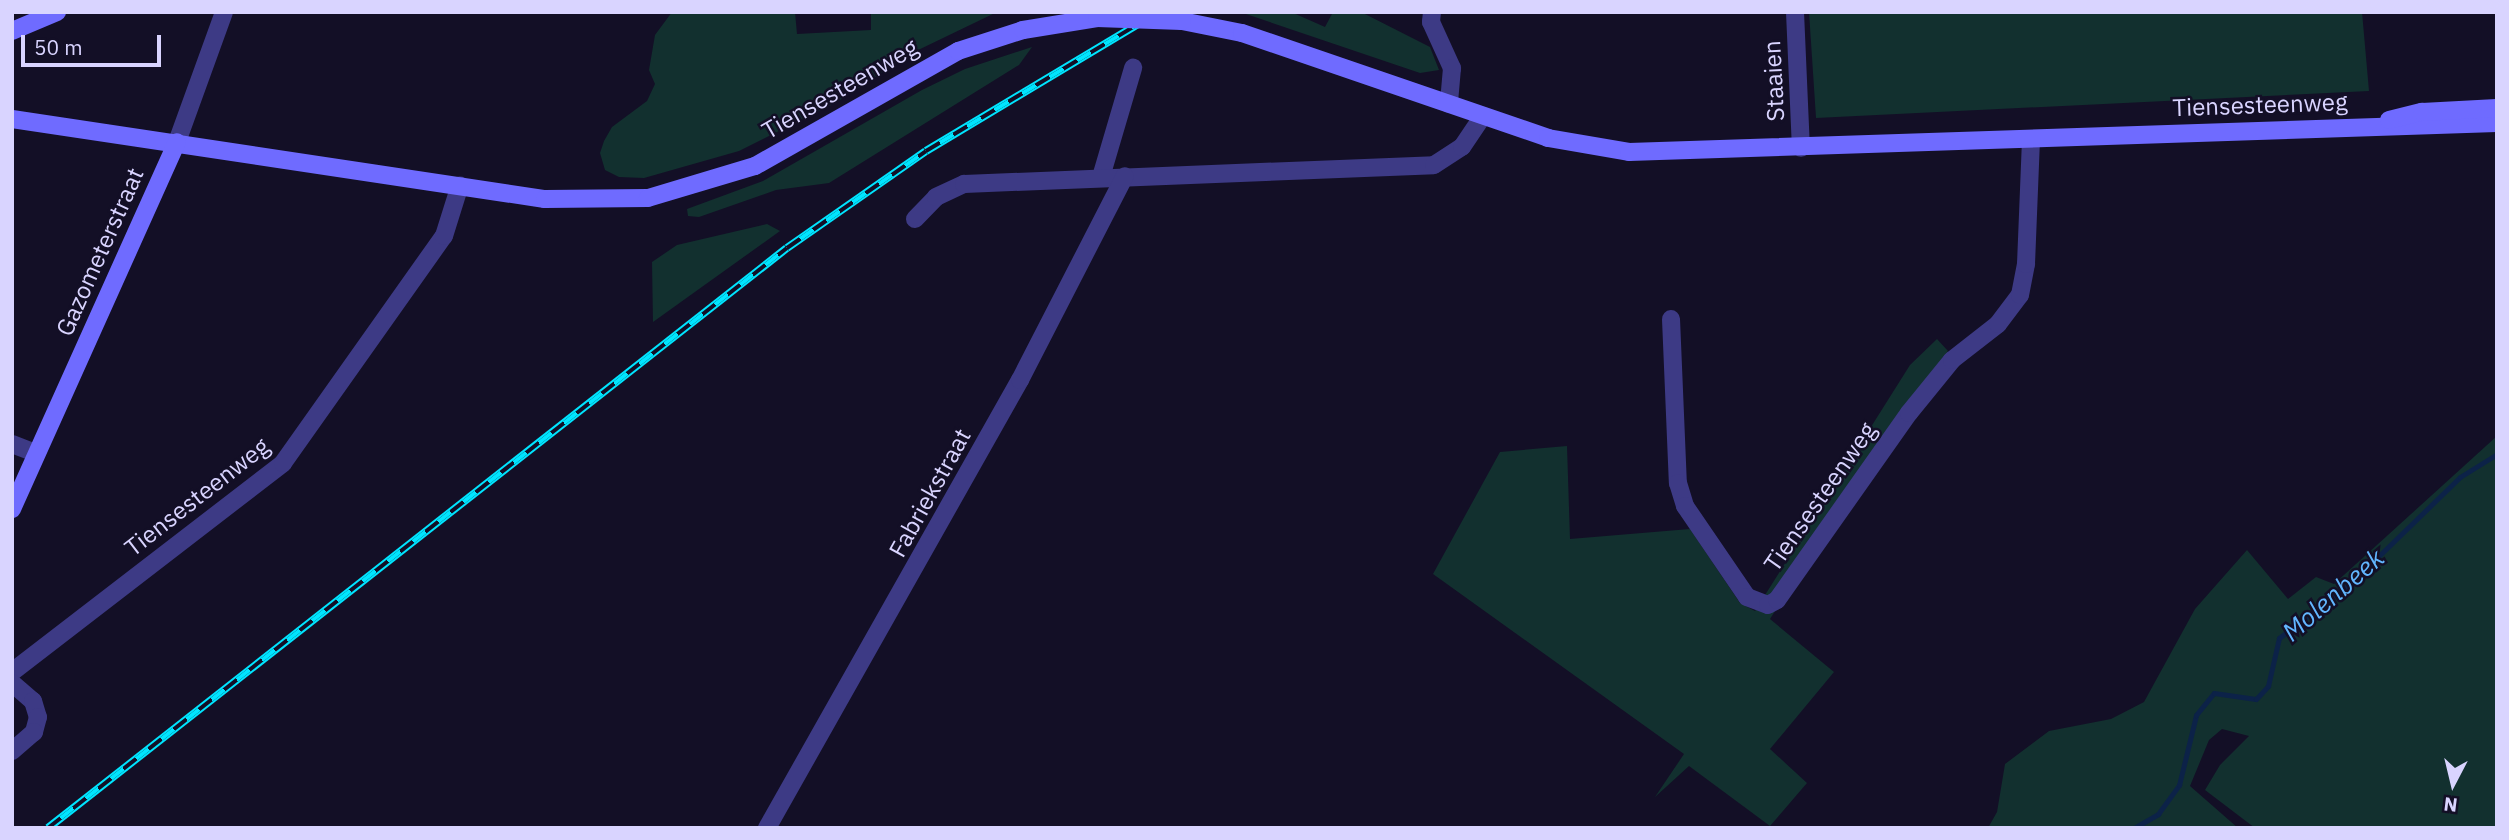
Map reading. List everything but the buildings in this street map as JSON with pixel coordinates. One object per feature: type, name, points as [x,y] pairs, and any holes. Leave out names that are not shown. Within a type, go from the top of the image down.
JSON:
[{"type":"main road","points":[[12,31],[57,12]]},
{"type":"main road","name":"Tiensesteenweg","points":[[12,119],[545,199],[602,201],[668,192],[755,166],[958,51],[1058,23],[1131,17],[1202,24],[1242,33],[1548,138],[1629,152],[1801,148],[2366,125],[2497,123]]},
{"type":"main road","name":"Tiensesteenweg","points":[[2366,125],[2422,112],[2497,108]]},
{"type":"main road","name":"Gazometerstraat","points":[[12,509],[177,142]]},
{"type":"street","name":"Gazometerstraat","points":[[177,142],[224,12]]},
{"type":"street","points":[[1432,12],[1431,22],[1452,68],[1448,104]]},
{"type":"street","name":"Staaien","points":[[1795,12],[1801,148]]},
{"type":"street","points":[[1101,177],[1133,68]]},
{"type":"street","points":[[915,219],[936,197],[964,184],[1434,165],[1462,147],[1483,116]]},
{"type":"street","name":"Tiensesteenweg","points":[[1671,319],[1678,483],[1685,506],[1747,597],[1768,605],[1777,600],[1934,381],[1952,360],[1998,324],[2021,295],[2031,139]]},
{"type":"street","name":"Fabriekstraat","points":[[768,828],[1007,404],[1125,176]]},
{"type":"street","name":"Tiensesteenweg","points":[[12,672],[290,456],[444,236],[460,185]]},
{"type":"street","points":[[12,444],[36,453]]},
{"type":"street","points":[[12,683],[33,701],[38,717],[34,732],[12,751]]},
{"type":"green space","points":[[672,12],[795,12],[797,34],[871,30],[871,12],[997,12],[914,52],[837,102],[739,151],[644,178],[619,177],[605,170],[600,153],[612,127],[647,101],[655,84],[649,70],[655,35]]},
{"type":"green space","points":[[1240,12],[1291,12],[1325,27],[1333,12],[1361,12],[1430,47],[1439,70],[1420,73]]},
{"type":"green space","points":[[1809,12],[2362,12],[2369,91],[1816,118]]},
{"type":"green space","points":[[1032,47],[1019,65],[829,183],[776,190],[699,217],[688,216],[687,209],[763,181],[922,90],[965,69]]},
{"type":"green space","points":[[767,224],[780,231],[653,322],[652,262],[677,245]]},
{"type":"green space","points":[[1937,339],[1948,351],[1906,406],[1770,619],[1834,672],[1770,749],[1807,783],[1770,826],[1689,766],[1655,797],[1684,754],[1433,574],[1500,452],[1567,446],[1570,539],[1690,529],[1740,603],[1755,611],[1910,365]]},
{"type":"green space","points":[[2497,436],[2497,828],[2255,828],[2205,790],[2220,765],[2249,736],[2222,729],[2209,740],[2190,786],[2238,828],[1988,828],[1997,812],[2005,764],[2049,731],[2111,719],[2144,702],[2195,609],[2247,550],[2288,599],[2316,577],[2334,584]]},
{"type":"waterway","name":"Molenbeek","points":[[2134,828],[2158,814],[2179,785],[2196,715],[2214,693],[2256,699],[2268,686],[2279,638],[2351,583],[2460,477],[2497,454]]},
{"type":"railway","points":[[48,828],[787,248],[926,151],[1158,12]]}]
